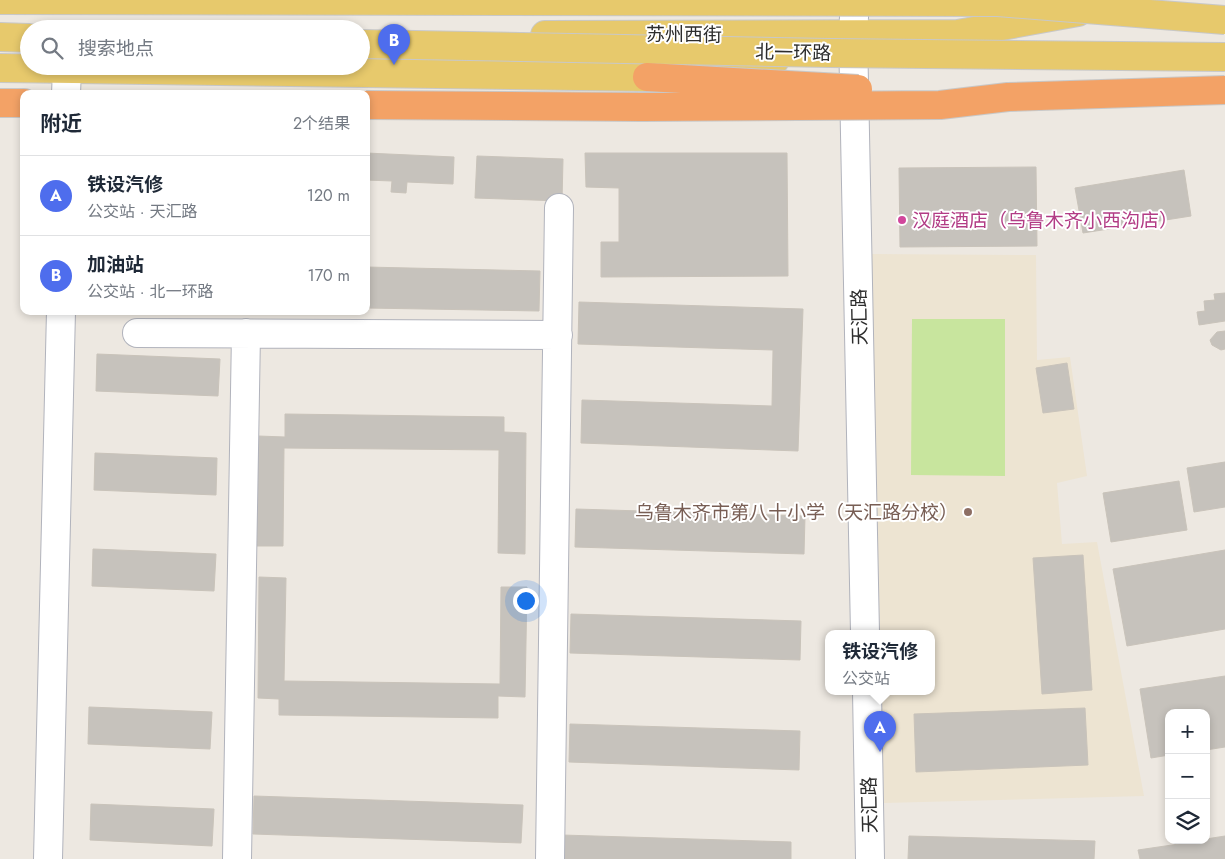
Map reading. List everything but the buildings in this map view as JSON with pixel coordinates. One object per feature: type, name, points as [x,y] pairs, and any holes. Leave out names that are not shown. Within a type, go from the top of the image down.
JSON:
[{"type":"highway","points":[[647,77],[1008,97],[1225,90]]},
{"type":"highway","points":[[370,105],[632,107],[940,106],[1008,97]]},
{"type":"highway","points":[[0,103],[20,103]]},
{"type":"main road","points":[[0,0],[998,2]]},
{"type":"main road","points":[[970,0],[1225,20]]},
{"type":"main road","name":"苏州西街","points":[[370,35],[958,34],[1105,7],[1123,0]]},
{"type":"main road","points":[[0,37],[20,37]]},
{"type":"main road","name":"北一环路","points":[[370,44],[830,53],[1225,57]]},
{"type":"main road","points":[[36,75],[67,81],[647,77],[830,53]]},
{"type":"main road","points":[[0,68],[20,72]]},
{"type":"street","name":"天汇路","points":[[855,0],[854,34],[865,630]]},
{"type":"street","points":[[550,859],[559,208]]},
{"type":"street","points":[[48,859],[61,315]]},
{"type":"street","points":[[137,333],[558,335]]},
{"type":"street","points":[[237,859],[246,333]]},
{"type":"street","name":"天汇路","points":[[866,695],[870,859]]},
{"type":"shaded area","name":"乌鲁木齐市第八十小学（天汇路分校）","points":[[871,254],[1036,255],[1037,360],[1070,357],[1087,476],[1057,483],[1062,544],[1097,542],[1144,796],[884,803],[881,695],[935,695],[935,630],[880,630]]},
{"type":"green space","points":[[912,319],[1005,319],[1005,476],[911,475]]},
{"type":"place","name":"加油站","points":[[394,65]]},
{"type":"place","name":"汉庭酒店（乌鲁木齐小西沟店）","points":[[902,220]]},
{"type":"place","name":"乌鲁木齐市第八十小学（天汇路分校）","points":[[968,512]]},
{"type":"place","name":"铁设汽修","points":[[880,752]]}]
